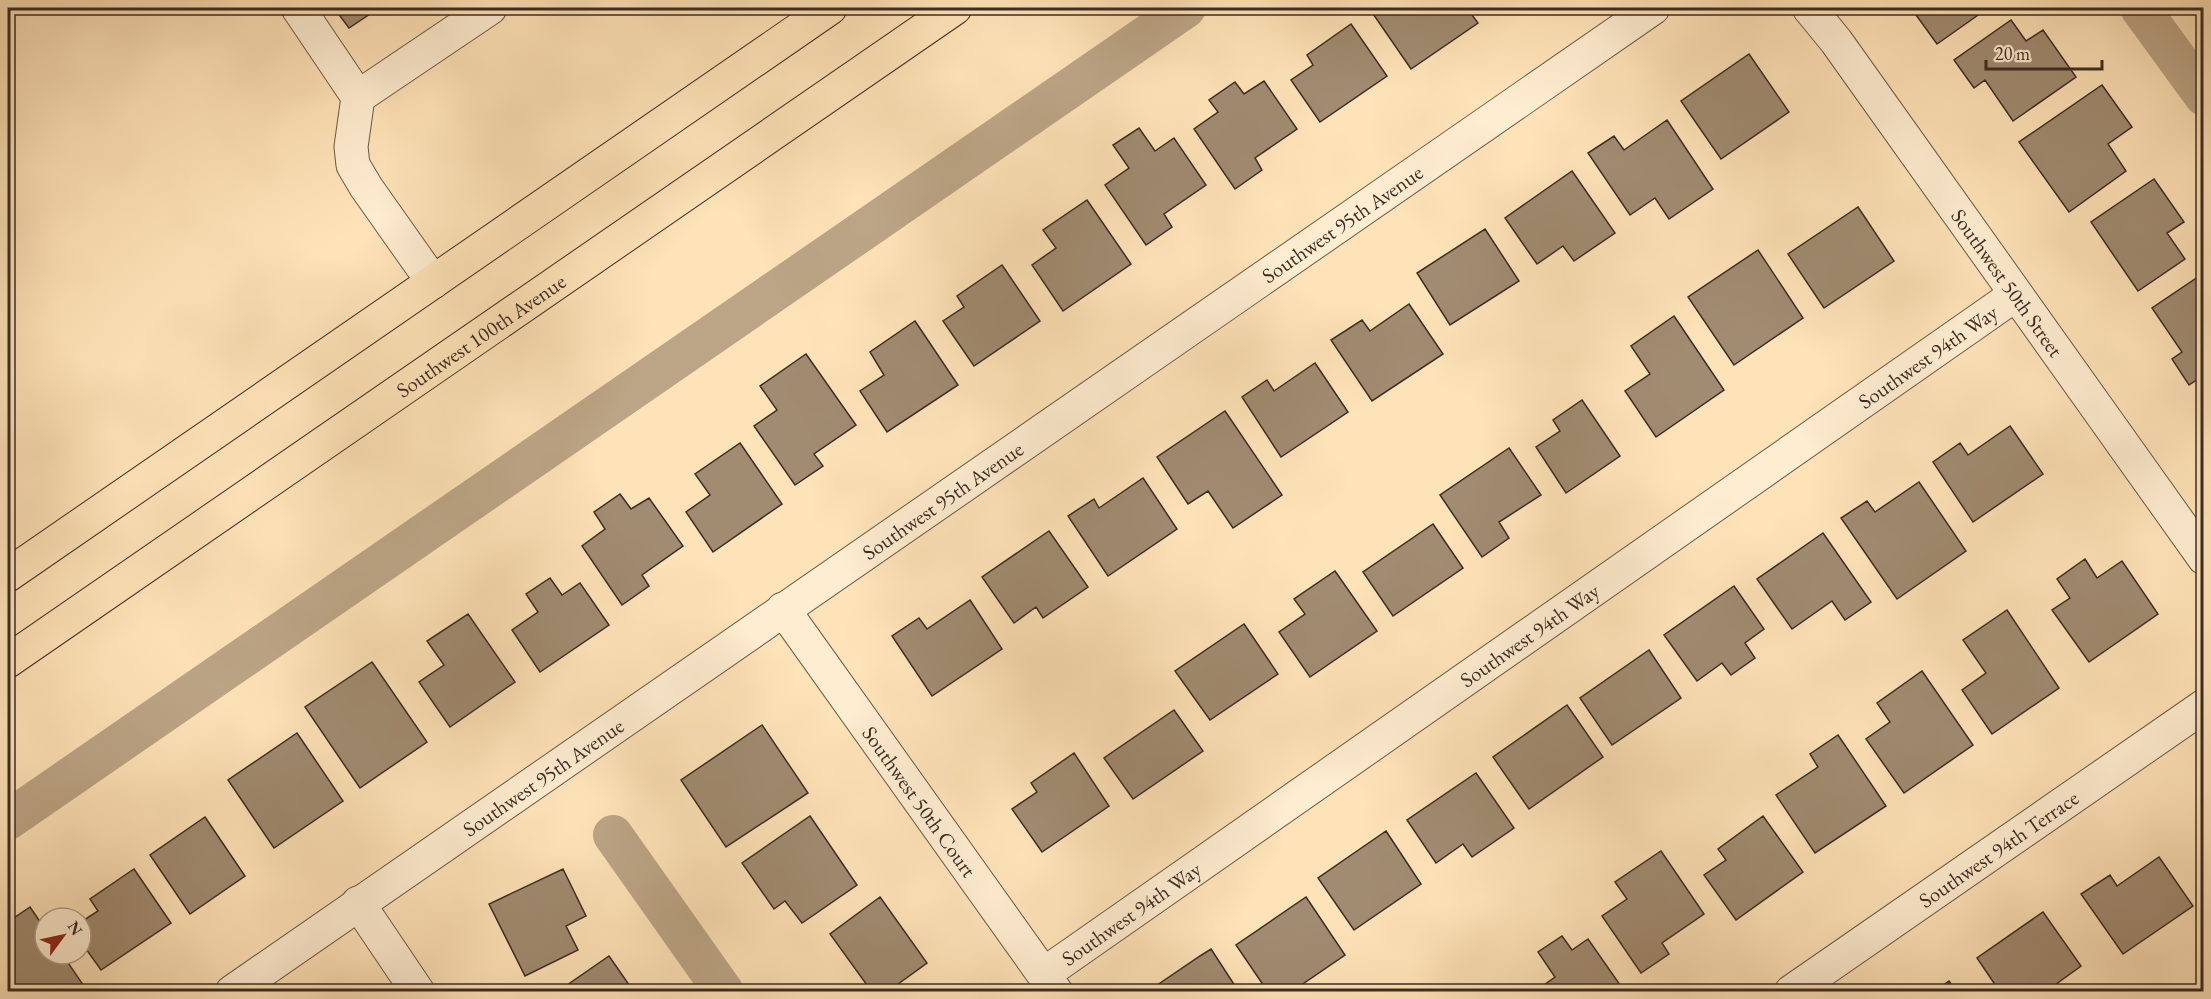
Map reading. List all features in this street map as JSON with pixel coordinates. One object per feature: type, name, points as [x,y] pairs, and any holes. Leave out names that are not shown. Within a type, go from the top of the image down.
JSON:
[{"type":"main road","points":[[8,575],[830,8]]},
{"type":"main road","name":"Southwest 100th Avenue","points":[[8,661],[955,8]]},
{"type":"street","points":[[298,8],[358,97],[351,147],[353,165],[432,282]]},
{"type":"street","points":[[358,97],[490,8]]},
{"type":"street","name":"Southwest 95th Avenue","points":[[232,992],[1653,8]]},
{"type":"street","name":"Southwest 50th Street","points":[[1809,8],[1836,41],[2204,558]]},
{"type":"street","name":"Southwest 94th Way","points":[[1050,983],[2015,295]]},
{"type":"street","name":"Southwest 50th Court","points":[[783,609],[1050,983]]},
{"type":"street","name":"Southwest 94th Terrace","points":[[1791,992],[2204,706]]},
{"type":"street","points":[[358,903],[418,992]]},
{"type":"building","points":[[334,8],[379,8],[349,28]]},
{"type":"building","points":[[1369,8],[1467,8],[1478,23],[1411,69]]},
{"type":"building","points":[[1911,8],[1988,8],[1937,44]]},
{"type":"building","points":[[2011,20],[2026,41],[2043,30],[2076,77],[2013,121],[1985,80],[1974,88],[1954,60]]},
{"type":"building","points":[[1351,24],[1387,76],[1320,122],[1291,80],[1313,65],[1307,55]]},
{"type":"building","points":[[1749,54],[1789,112],[1721,159],[1681,101]]},
{"type":"building","points":[[1264,81],[1297,129],[1255,158],[1262,170],[1235,189],[1194,129],[1218,112],[1209,100],[1235,82],[1244,94]]},
{"type":"building","points":[[2102,85],[2132,127],[2108,144],[2126,171],[2069,212],[2019,142]]},
{"type":"building","points":[[1667,120],[1713,189],[1669,219],[1655,198],[1630,215],[1588,153],[1614,136],[1624,150]]},
{"type":"building","points":[[1139,128],[1155,151],[1174,138],[1206,185],[1164,214],[1172,227],[1146,245],[1105,185],[1129,168],[1113,145]]},
{"type":"building","points":[[1572,171],[1615,233],[1574,261],[1563,246],[1537,264],[1505,218]]},
{"type":"building","points":[[2154,179],[2184,222],[2167,233],[2185,259],[2138,291],[2091,222]]},
{"type":"building","points":[[1087,200],[1131,264],[1063,311],[1032,265],[1056,248],[1043,230]]},
{"type":"building","points":[[1858,207],[1894,261],[1824,308],[1788,254]]},
{"type":"building","points":[[1485,229],[1519,281],[1450,325],[1417,273]]},
{"type":"building","points":[[1758,250],[1803,318],[1734,365],[1688,297]]},
{"type":"building","points":[[1002,265],[1040,321],[974,366],[943,321],[964,307],[957,296]]},
{"type":"building","points":[[2204,273],[2204,375],[2189,385],[2172,359],[2182,352],[2152,308]]},
{"type":"building","points":[[1409,304],[1443,354],[1372,401],[1331,340],[1362,320],[1370,331]]},
{"type":"building","points":[[1674,316],[1724,390],[1656,437],[1625,391],[1650,374],[1631,346]]},
{"type":"building","points":[[915,321],[958,385],[887,432],[860,391],[884,375],[870,352]]},
{"type":"building","points":[[806,354],[856,425],[814,454],[823,466],[795,485],[754,426],[777,410],[760,386]]},
{"type":"building","points":[[1315,363],[1348,412],[1281,457],[1242,397],[1267,380],[1274,391]]},
{"type":"building","points":[[1582,400],[1620,456],[1566,493],[1536,447],[1560,431],[1553,420]]},
{"type":"building","points":[[1225,411],[1282,495],[1233,528],[1208,491],[1188,504],[1157,457]]},
{"type":"building","points":[[2010,426],[2043,474],[1973,522],[1933,462],[1960,443],[1968,455]]},
{"type":"building","points":[[740,443],[782,504],[713,552],[686,512],[710,495],[695,474]]},
{"type":"building","points":[[1509,448],[1541,495],[1499,522],[1509,538],[1482,557],[1440,495]]},
{"type":"building","points":[[1143,478],[1177,529],[1108,576],[1068,516],[1094,499],[1099,508]]},
{"type":"building","points":[[1919,482],[1966,551],[1897,599],[1841,518],[1867,501],[1875,512]]},
{"type":"building","points":[[620,494],[631,509],[649,498],[683,546],[642,575],[649,586],[622,605],[582,546],[605,529],[594,512]]},
{"type":"building","points":[[1433,524],[1463,568],[1393,616],[1363,572]]},
{"type":"building","points":[[1049,531],[1088,587],[1043,618],[1036,607],[1014,623],[982,577]]},
{"type":"building","points":[[1823,533],[1871,602],[1845,620],[1832,601],[1792,629],[1757,579]]},
{"type":"building","points":[[2085,559],[2097,578],[2122,561],[2158,614],[2089,662],[2052,610],[2070,598],[2057,579]]},
{"type":"building","points":[[1335,571],[1377,631],[1310,677],[1279,632],[1305,614],[1294,599]]},
{"type":"building","points":[[550,578],[562,595],[580,583],[609,625],[540,672],[512,630],[538,612],[526,594]]},
{"type":"building","points":[[1734,586],[1764,629],[1745,643],[1755,658],[1731,675],[1722,663],[1697,681],[1664,635]]},
{"type":"building","points":[[970,600],[1002,649],[932,696],[892,636],[919,618],[927,629]]},
{"type":"building","points":[[2007,610],[2059,688],[1992,734],[1962,690],[1986,673],[1963,640]]},
{"type":"building","points":[[468,614],[515,682],[450,727],[419,682],[444,665],[427,641]]},
{"type":"building","points":[[1244,624],[1278,674],[1210,720],[1175,671]]},
{"type":"building","points":[[1649,650],[1681,698],[1612,745],[1580,698]]},
{"type":"building","points":[[372,662],[427,742],[360,788],[305,707]]},
{"type":"building","points":[[1922,671],[1973,745],[1904,793],[1866,739],[1890,722],[1877,703]]},
{"type":"building","points":[[1567,705],[1603,757],[1529,809],[1493,757]]},
{"type":"building","points":[[1174,710],[1203,751],[1133,799],[1104,758]]},
{"type":"building","points":[[762,725],[808,793],[726,847],[681,780]]},
{"type":"building","points":[[297,733],[343,801],[274,848],[228,780]]},
{"type":"building","points":[[1838,735],[1886,806],[1815,853],[1776,795],[1818,767],[1810,754]]},
{"type":"building","points":[[1074,753],[1109,806],[1042,852],[1012,809],[1037,792],[1031,783]]},
{"type":"building","points":[[1476,773],[1514,828],[1472,857],[1463,844],[1436,863],[1407,820]]},
{"type":"building","points":[[810,816],[857,885],[802,923],[785,901],[774,909],[742,863]]},
{"type":"building","points":[[1763,816],[1803,872],[1736,920],[1704,875],[1726,860],[1718,849]]},
{"type":"building","points":[[205,817],[245,876],[190,914],[150,855]]},
{"type":"building","points":[[1386,831],[1421,884],[1354,930],[1318,878]]},
{"type":"building","points":[[1661,851],[1704,914],[1662,943],[1669,954],[1641,973],[1602,916],[1627,899],[1615,882]]},
{"type":"building","points":[[2159,857],[2193,906],[2123,954],[2081,894],[2110,875],[2117,886]]},
{"type":"building","points":[[134,869],[171,923],[101,970],[93,959],[93,914],[98,911],[90,899]]},
{"type":"building","points":[[563,869],[586,916],[566,926],[578,950],[525,976],[489,904]]},
{"type":"building","points":[[880,897],[927,963],[887,992],[872,992],[830,934]]},
{"type":"building","points":[[1306,897],[1345,955],[1291,992],[1268,992],[1236,945]]},
{"type":"building","points":[[30,907],[33,911],[33,966],[70,966],[84,986],[77,992],[8,992],[8,922]]},
{"type":"building","points":[[2043,912],[2081,966],[2045,992],[2037,992],[2033,986],[2026,992],[2000,992],[1977,958]]},
{"type":"building","points":[[1562,936],[1572,950],[1588,939],[1625,992],[1534,992],[1555,977],[1538,952]]},
{"type":"building","points":[[1211,949],[1239,992],[1147,992],[1200,956]]},
{"type":"building","points":[[609,956],[634,992],[557,992]]},
{"type":"building","points":[[1949,981],[1956,992],[1934,992],[1936,990]]},
{"type":"waterway","points":[[8,820],[1186,8]]},
{"type":"waterway","points":[[2140,8],[2204,96]]},
{"type":"waterway","points":[[613,835],[724,992]]}]
